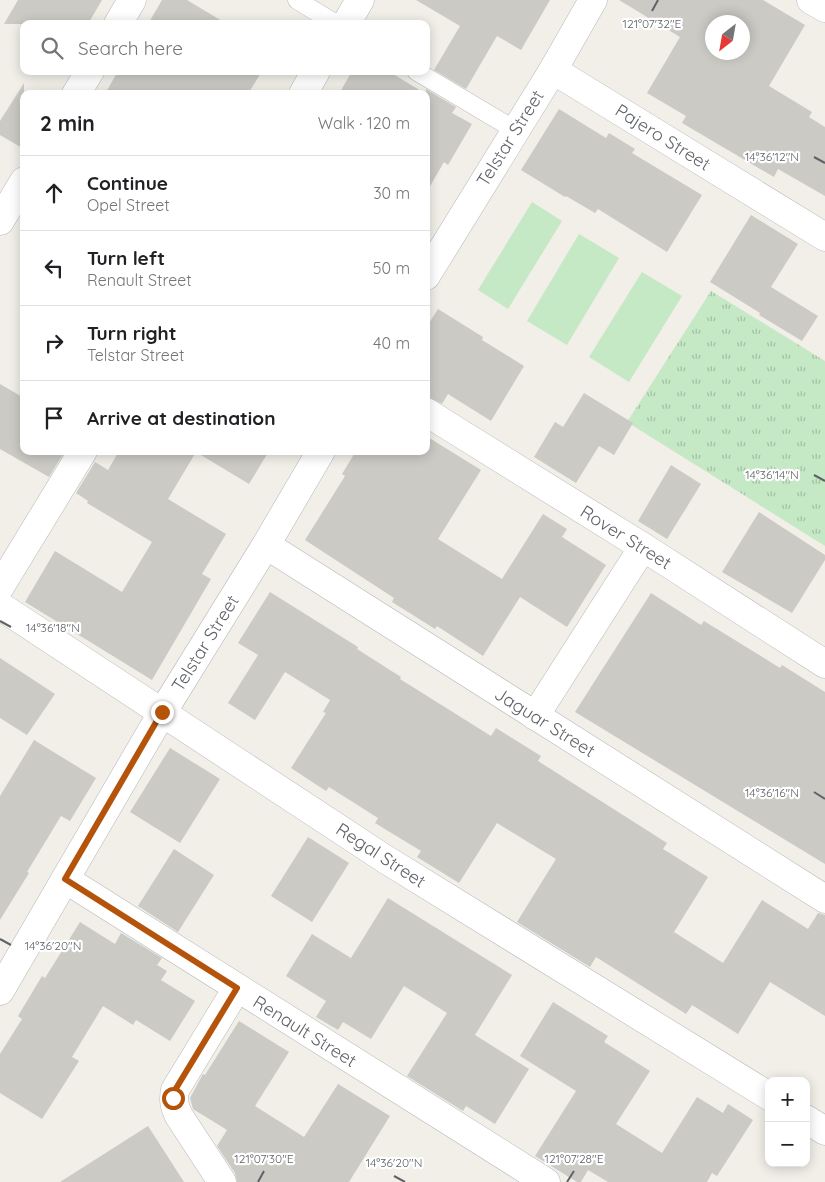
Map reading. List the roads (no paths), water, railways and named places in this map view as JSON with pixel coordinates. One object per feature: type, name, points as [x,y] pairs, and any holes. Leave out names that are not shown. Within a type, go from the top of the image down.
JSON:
[{"type":"street","points":[[120,20],[132,0]]},
{"type":"street","points":[[348,20],[360,0]]},
{"type":"street","name":"Telstar Street","points":[[430,269],[514,130],[553,70],[593,0]]},
{"type":"street","points":[[811,0],[825,8]]},
{"type":"street","name":"Pajero Street","points":[[553,70],[825,237]]},
{"type":"street","points":[[78,90],[88,75]]},
{"type":"street","points":[[305,90],[314,75]]},
{"type":"street","points":[[0,221],[20,188]]},
{"type":"street","name":"Rover Street","points":[[430,414],[643,547],[825,664]]},
{"type":"street","points":[[0,587],[81,455]]},
{"type":"street","name":"Telstar Street","points":[[0,991],[162,712],[266,545],[319,455]]},
{"type":"street","name":"Jaguar Street","points":[[266,545],[825,899]]},
{"type":"street","points":[[535,716],[643,547]]},
{"type":"street","name":"Regal Street","points":[[0,606],[385,859],[765,1094]]},
{"type":"street","name":"Renault Street","points":[[65,879],[546,1182]]},
{"type":"street","points":[[222,1182],[179,1116],[174,1106],[173,1098],[175,1090],[237,988]]},
{"type":"street","points":[[810,1122],[825,1131]]},
{"type":"lane","points":[[297,0],[330,20]]},
{"type":"lane","points":[[423,75],[514,130]]}]
